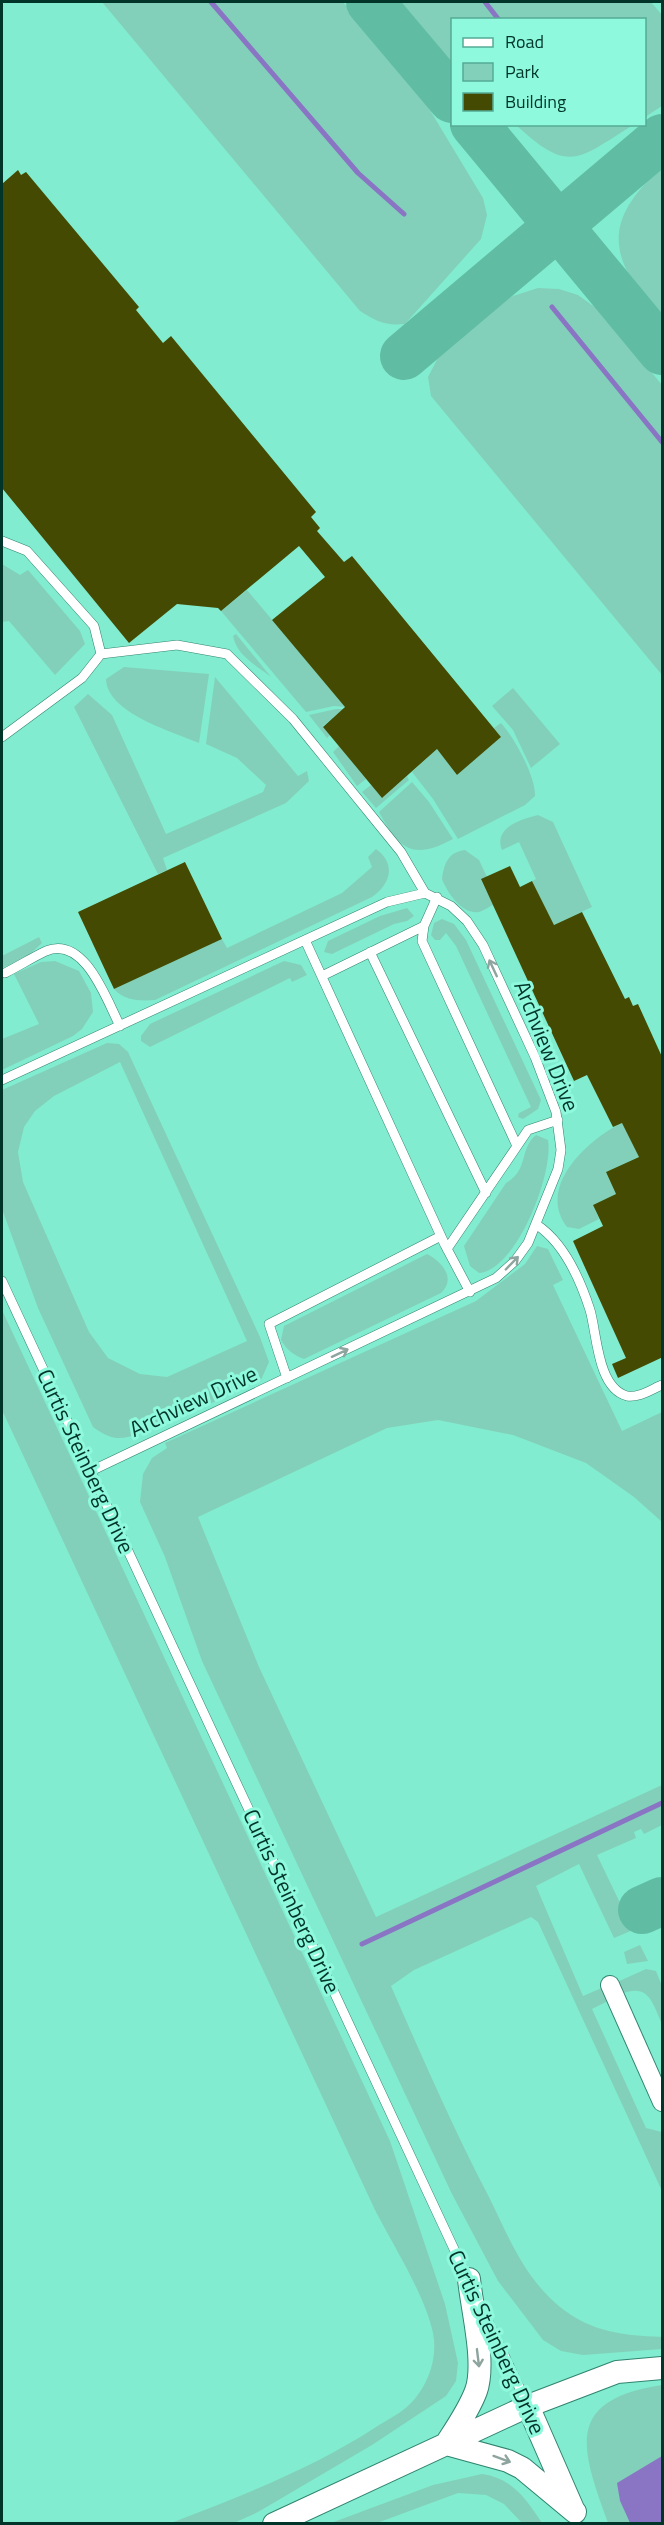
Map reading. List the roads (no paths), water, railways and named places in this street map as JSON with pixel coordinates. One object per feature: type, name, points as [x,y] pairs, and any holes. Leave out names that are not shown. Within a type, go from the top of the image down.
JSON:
[{"type":"street","points":[[610,1985],[663,2102]]},
{"type":"street","points":[[446,2444],[477,2389],[480,2368],[469,2279]]},
{"type":"street","points":[[274,2523],[528,2406],[617,2372],[663,2368]]},
{"type":"street","name":"Curtis Steinberg Drive","points":[[528,2406],[578,2518]]},
{"type":"street","points":[[446,2444],[508,2461],[522,2468],[578,2518]]},
{"type":"lane","points":[[2,541],[27,551],[94,626],[101,654]]},
{"type":"lane","points":[[2,736],[82,678],[101,654],[177,645],[226,654],[293,719],[401,852],[425,894]]},
{"type":"lane","name":"Archview Drive","points":[[2,1080],[387,903],[425,894],[437,897],[451,906],[467,921],[483,945],[535,1057],[558,1120],[561,1150],[558,1169],[537,1225],[515,1262],[496,1278],[91,1471]]},
{"type":"lane","points":[[437,897],[424,926],[422,941],[517,1146]]},
{"type":"lane","points":[[322,976],[424,926]]},
{"type":"lane","points":[[305,940],[447,1249],[470,1292]]},
{"type":"lane","points":[[5,973],[47,951],[65,949],[81,958],[94,973],[120,1026]]},
{"type":"lane","points":[[370,952],[486,1193]]},
{"type":"lane","points":[[447,1249],[528,1130],[558,1120]]},
{"type":"lane","points":[[537,1225],[549,1233],[563,1250],[590,1309],[597,1354],[611,1382],[619,1392],[629,1396],[663,1385]]},
{"type":"lane","points":[[287,1378],[269,1324],[441,1236]]},
{"type":"lane","name":"Curtis Steinberg Drive","points":[[2,1281],[528,2406]]},
{"type":"waterway","points":[[211,2],[358,173],[404,214]]},
{"type":"waterway","points":[[485,2],[497,18]]},
{"type":"waterway","points":[[552,307],[662,442]]},
{"type":"waterway","points":[[362,1944],[662,1803]]}]
